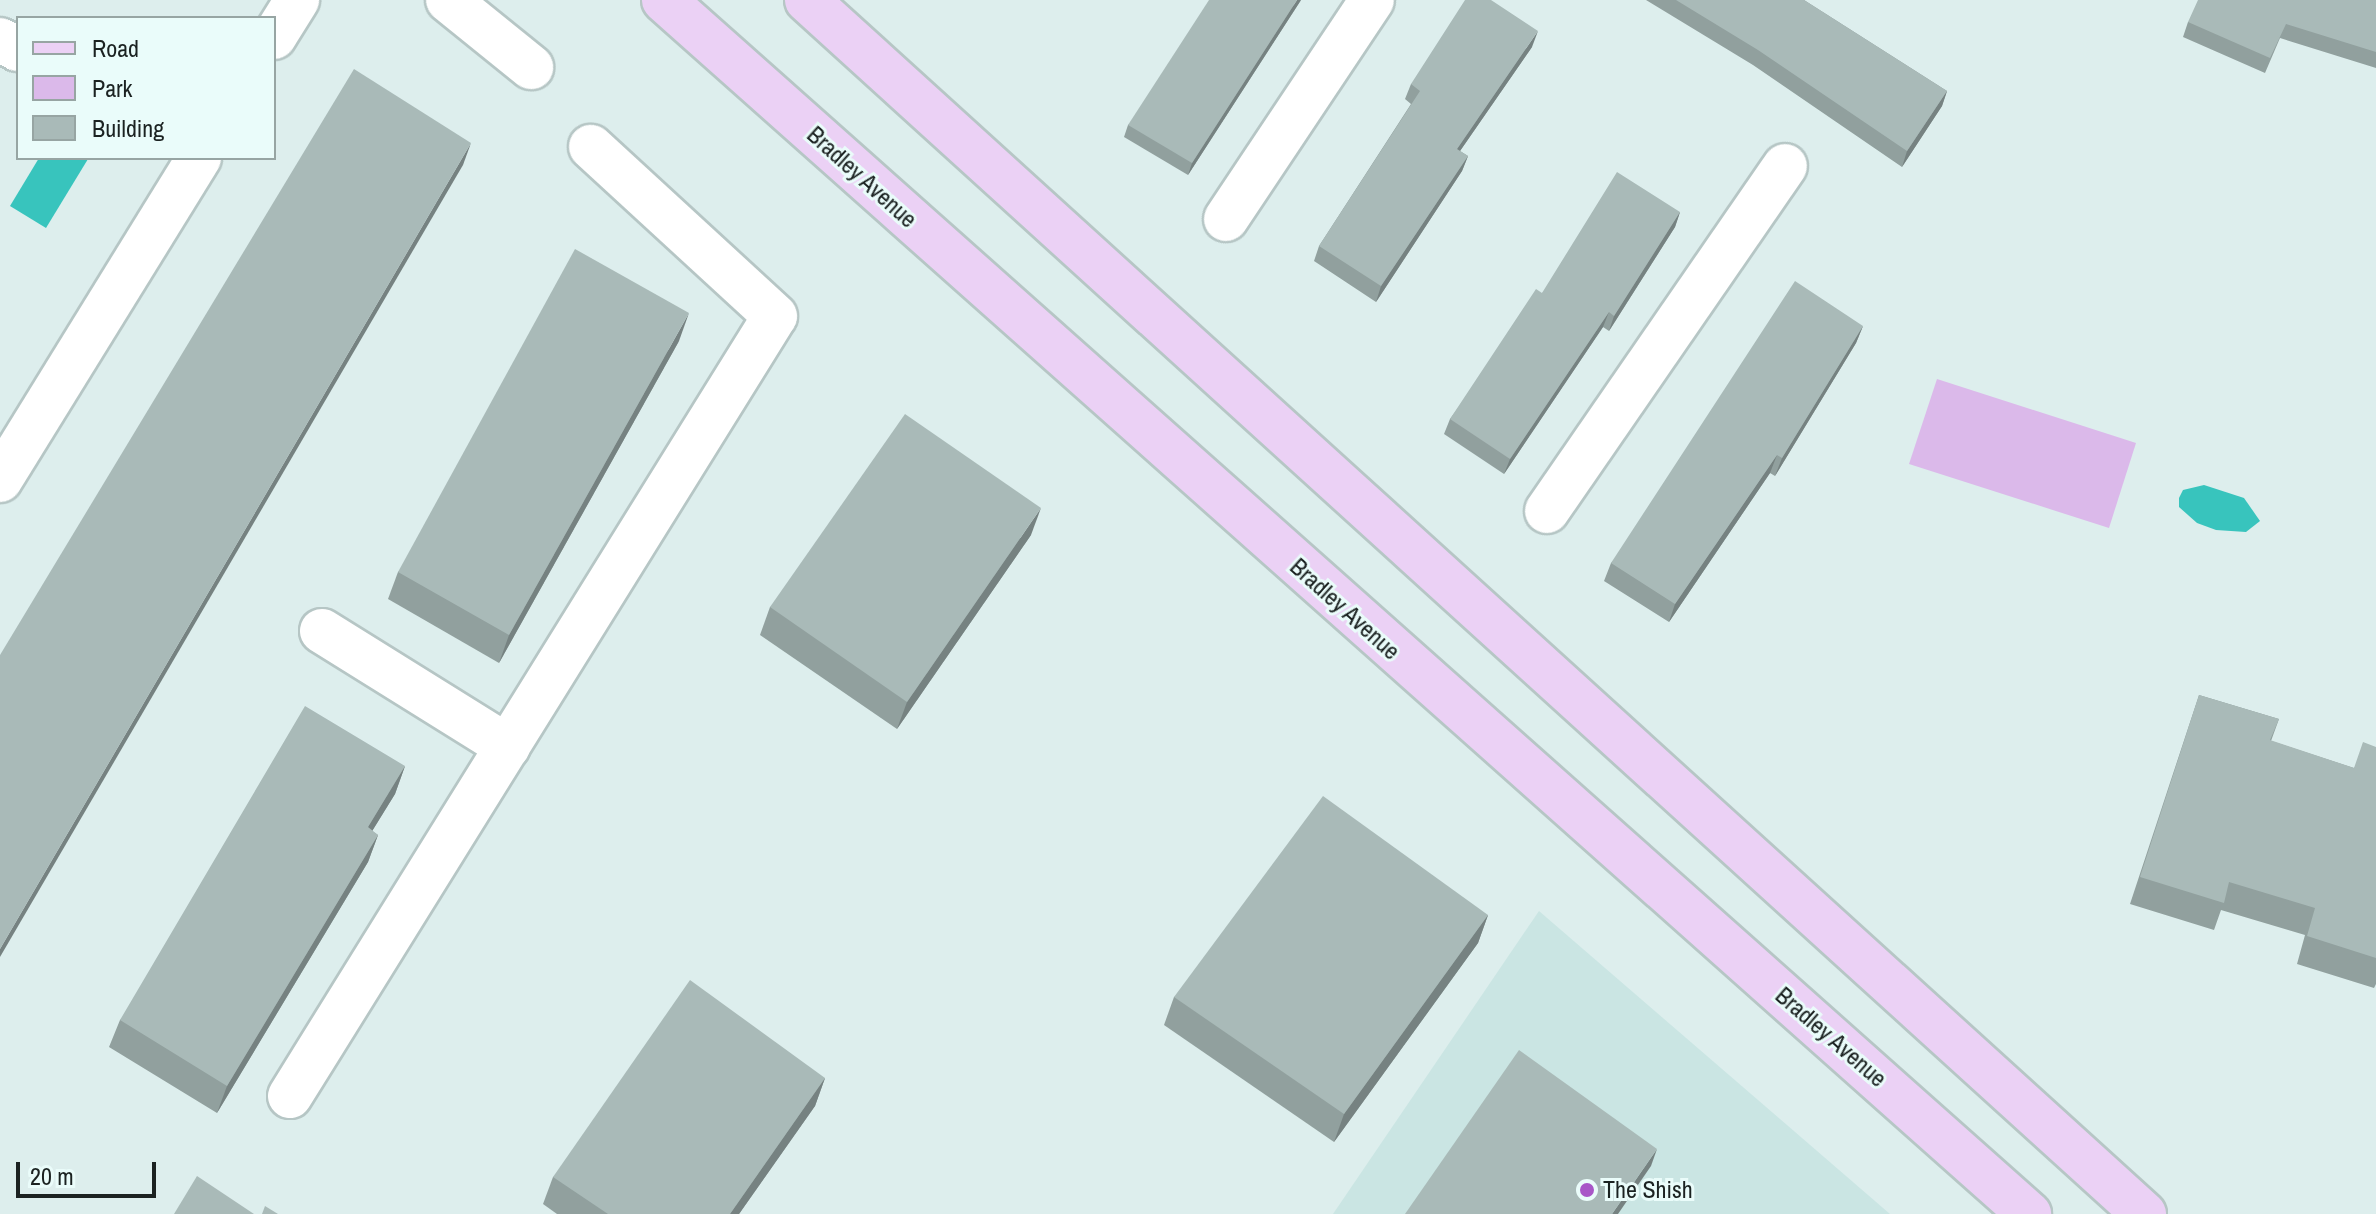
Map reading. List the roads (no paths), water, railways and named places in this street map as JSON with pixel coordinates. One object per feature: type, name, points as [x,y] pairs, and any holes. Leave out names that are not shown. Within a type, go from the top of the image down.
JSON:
[{"type":"main road","name":"Bradley Avenue","points":[[664,0],[2029,1214]]},
{"type":"main road","points":[[807,0],[2144,1214]]},
{"type":"lane","points":[[276,34],[297,0]]},
{"type":"lane","points":[[448,0],[531,67]]},
{"type":"lane","points":[[1226,219],[1372,0]]},
{"type":"lane","points":[[290,1096],[775,316],[591,147]]},
{"type":"lane","points":[[0,480],[198,160]]},
{"type":"lane","points":[[1547,511],[1785,166]]},
{"type":"lane","points":[[322,631],[508,747]]},
{"type":"water","points":[[38,160],[87,160],[46,228],[10,206]]},
{"type":"water","points":[[2204,485],[2244,498],[2260,521],[2246,532],[2216,530],[2197,523],[2179,507],[2179,498],[2183,490]]},
{"type":"place","name":"The Shish","points":[[1587,1190]]}]
